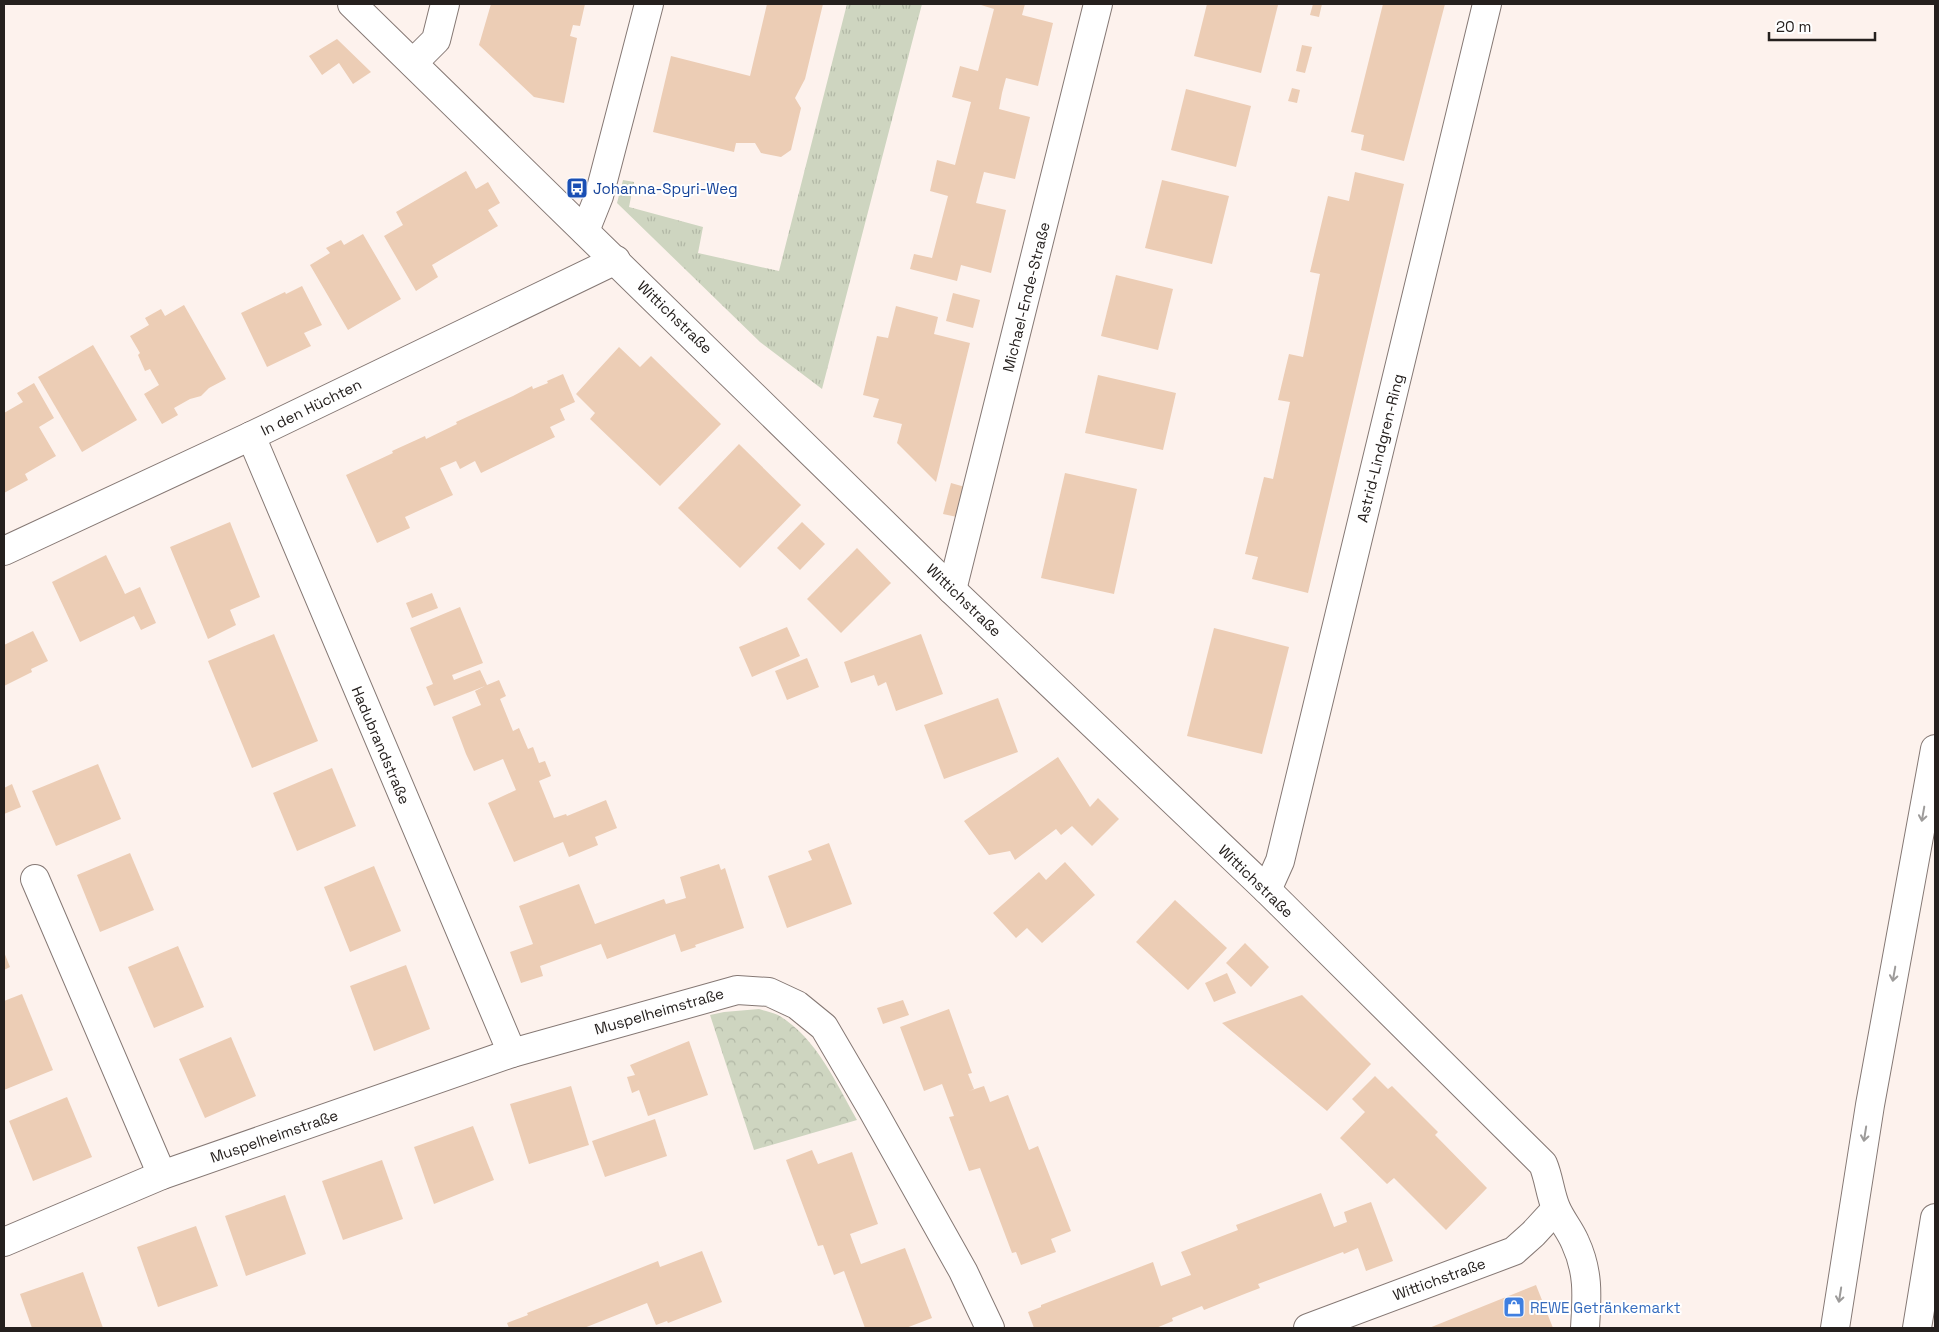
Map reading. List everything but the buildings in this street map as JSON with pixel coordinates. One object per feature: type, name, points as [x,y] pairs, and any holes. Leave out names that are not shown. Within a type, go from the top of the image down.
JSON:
[{"type":"main road","name":"Wittichstraße","points":[[352,4],[952,590],[1267,890],[1543,1164],[1556,1209],[1574,1240],[1584,1264],[1587,1294],[1585,1328]]},
{"type":"main road","points":[[413,63],[436,40],[445,4]]},
{"type":"main road","points":[[585,231],[599,196],[649,4]]},
{"type":"main road","name":"Michael-Ende-Straße","points":[[952,590],[1098,4]]},
{"type":"main road","name":"Astrid-Lindgren-Ring","points":[[1267,890],[1280,861],[1487,4]]},
{"type":"main road","name":"In den Hüchten","points":[[4,551],[251,436],[616,260]]},
{"type":"main road","name":"Hadubrandstraße","points":[[251,436],[512,1053]]},
{"type":"main road","points":[[1835,1328],[1870,1105],[1935,749]]},
{"type":"main road","points":[[35,878],[162,1174]]},
{"type":"main road","name":"Muspelheimstraße","points":[[4,1242],[162,1174],[512,1053],[737,990],[769,992],[797,1005],[824,1027],[962,1271],[990,1328]]},
{"type":"main road","name":"Wittichstraße","points":[[1308,1328],[1514,1251],[1556,1209]]},
{"type":"main road","points":[[1918,1328],[1935,1218]]},
{"type":"green space","points":[[847,4],[922,4],[822,389],[760,342],[617,203],[623,180],[634,182],[629,207],[703,227],[698,253],[779,271]]},
{"type":"green space","points":[[759,1009],[778,1015],[803,1035],[833,1076],[857,1120],[754,1150],[710,1015]]},
{"type":"place","name":"Johanna-Spyri-Weg","points":[[577,188]]},
{"type":"place","name":"REWE Getränkemarkt","points":[[1514,1307]]}]
